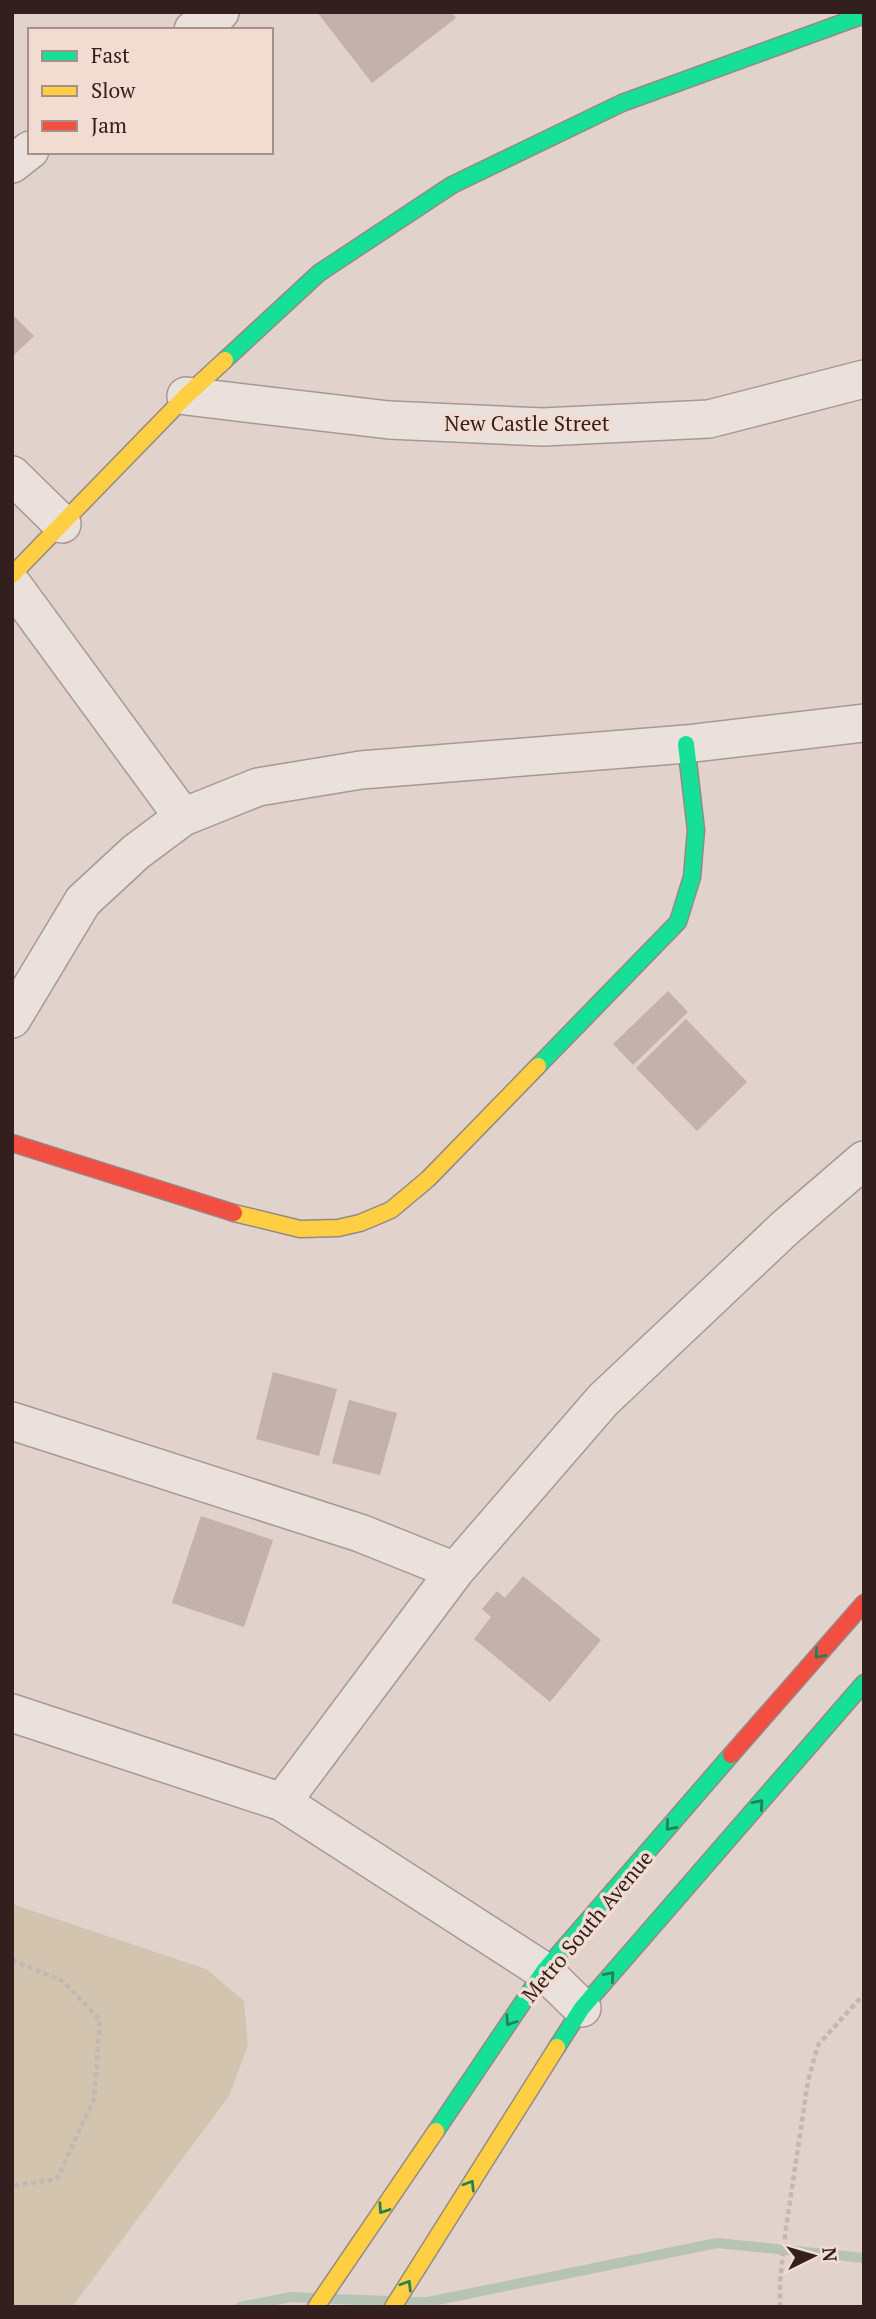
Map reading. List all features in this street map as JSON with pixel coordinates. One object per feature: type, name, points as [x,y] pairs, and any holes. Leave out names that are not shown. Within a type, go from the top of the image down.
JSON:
[{"type":"street","points":[[196,28],[220,12]]},
{"type":"street","points":[[12,575],[186,396],[319,273],[452,185],[622,103],[864,15]]},
{"type":"street","points":[[12,164],[28,152]]},
{"type":"street","name":"New Castle Street","points":[[186,396],[390,420],[544,427],[709,418],[864,379]]},
{"type":"street","points":[[12,475],[62,524]]},
{"type":"street","points":[[12,584],[183,817]]},
{"type":"street","points":[[12,1019],[83,901],[136,852],[183,817],[258,787],[361,770],[686,744],[864,723]]},
{"type":"street","points":[[12,1143],[227,1211],[300,1229],[349,1226],[391,1210],[428,1179],[678,922],[692,877],[696,830],[686,744]]},
{"type":"street","points":[[282,1802],[455,1571],[603,1400],[785,1228],[864,1160]]},
{"type":"street","points":[[12,1421],[360,1533],[455,1571]]},
{"type":"street","name":"Metro South Avenue","points":[[316,2307],[544,1971],[864,1603]]},
{"type":"street","points":[[393,2307],[582,2008],[864,1683]]},
{"type":"street","points":[[12,1713],[282,1802],[544,1971],[582,2008]]},
{"type":"path","points":[[12,1960],[63,1981],[100,2020],[94,2099],[57,2179],[12,2186]]},
{"type":"path","points":[[780,2307],[786,2228],[808,2081],[818,2045],[864,1994]]},
{"type":"shaded area","points":[[12,1904],[206,1969],[244,2001],[248,2045],[229,2096],[72,2307],[12,2307]]},
{"type":"building","points":[[317,12],[452,12],[456,18],[372,83]]},
{"type":"building","points":[[12,314],[34,336],[12,357]]},
{"type":"building","points":[[668,991],[688,1012],[633,1065],[613,1044]]},
{"type":"building","points":[[686,1019],[747,1082],[697,1131],[636,1068]]},
{"type":"building","points":[[273,1372],[337,1389],[319,1456],[256,1439]]},
{"type":"building","points":[[349,1400],[397,1413],[380,1475],[332,1463]]},
{"type":"building","points":[[201,1516],[273,1540],[244,1627],[172,1603]]},
{"type":"building","points":[[523,1576],[601,1640],[550,1702],[474,1639],[491,1617],[482,1609],[497,1591],[505,1598]]},
{"type":"waterway","points":[[406,2302],[428,2302],[717,2243],[864,2258]]},
{"type":"waterway","points":[[240,2307],[291,2297],[313,2298]]},
{"type":"waterway","points":[[333,2299],[390,2301]]},
{"type":"traffic: fast","points":[[225,360],[319,273],[452,185],[622,103],[864,15]]},
{"type":"traffic: fast","points":[[538,1066],[678,922],[692,877],[696,830],[686,744]]},
{"type":"traffic: fast","points":[[557,2047],[582,2008],[864,1683]]},
{"type":"traffic: fast","points":[[436,2131],[544,1971],[731,1755]]},
{"type":"traffic: slow","points":[[12,575],[186,396],[225,360]]},
{"type":"traffic: slow","points":[[234,1213],[300,1229],[338,1228],[360,1223],[391,1210],[428,1179],[538,1066]]},
{"type":"traffic: slow","points":[[393,2307],[557,2047]]},
{"type":"traffic: slow","points":[[316,2307],[436,2131]]},
{"type":"traffic: jam","points":[[12,1143],[234,1213]]},
{"type":"traffic: jam","points":[[731,1755],[864,1603]]}]
